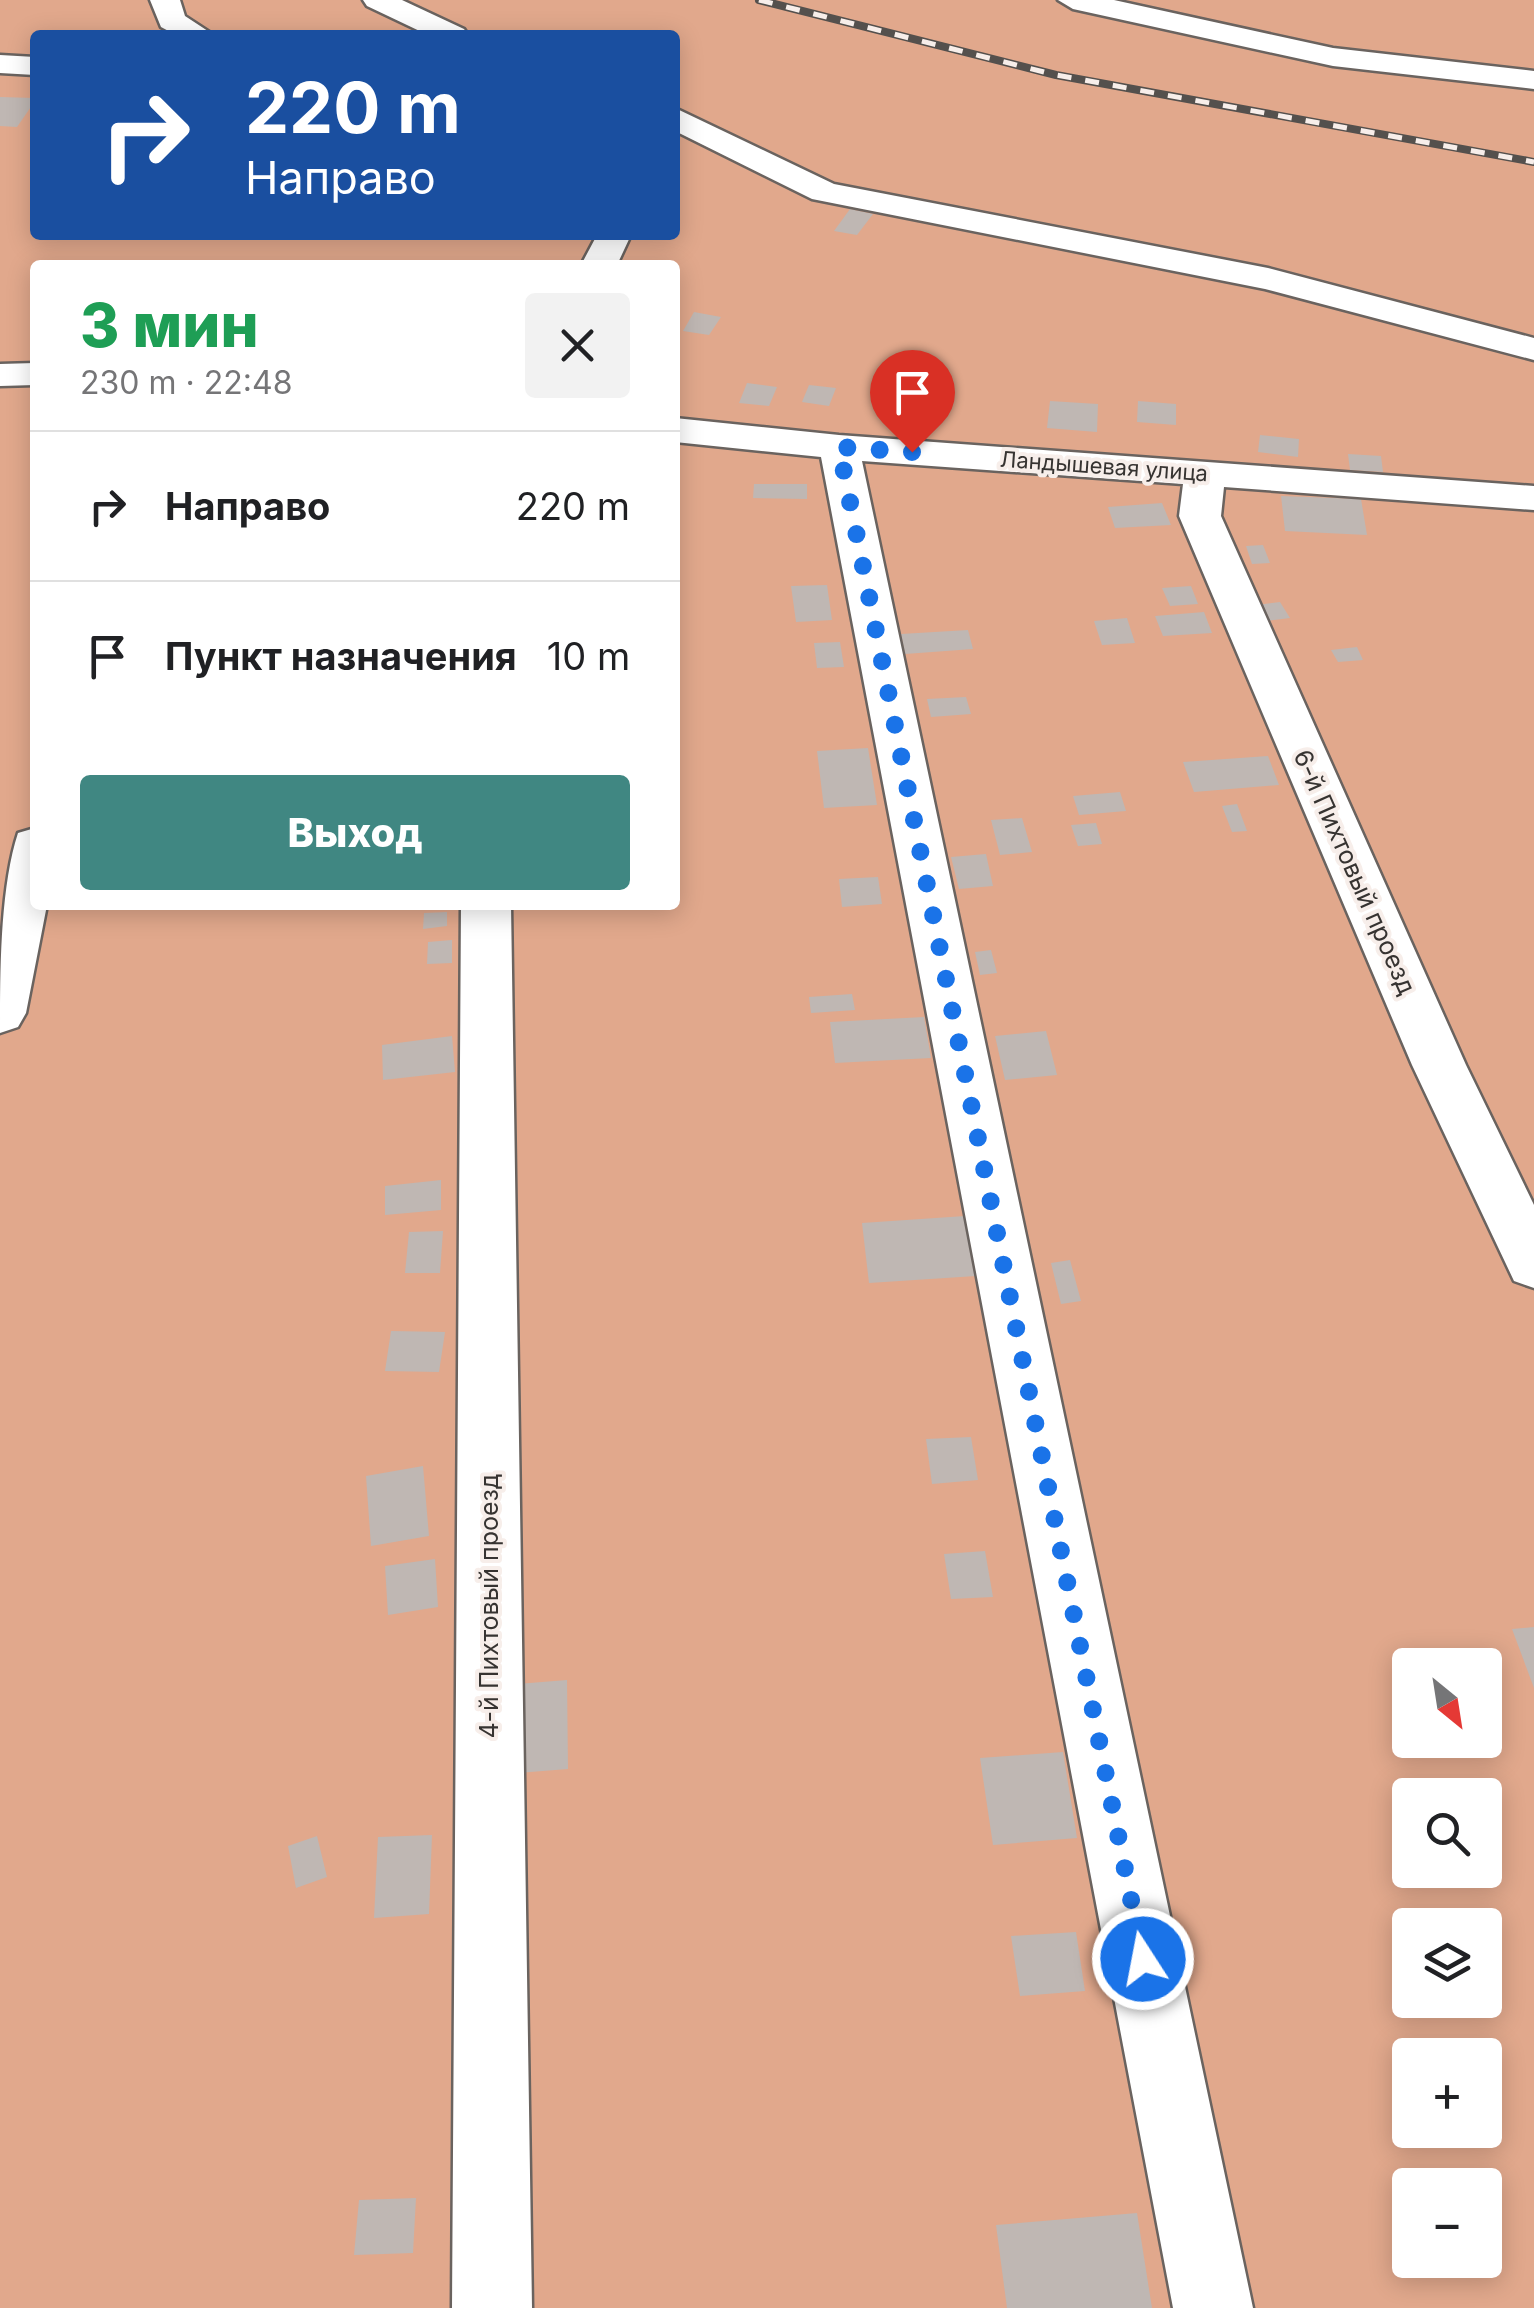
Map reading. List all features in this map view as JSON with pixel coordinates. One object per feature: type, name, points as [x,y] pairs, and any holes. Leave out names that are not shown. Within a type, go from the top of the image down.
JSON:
[{"type":"lane","points":[[165,0],[172,21],[189,30]]},
{"type":"lane","points":[[378,0],[442,30]]},
{"type":"lane","points":[[1073,0],[1332,57],[1534,80]]},
{"type":"lane","points":[[0,64],[30,66]]},
{"type":"lane","points":[[680,121],[824,192],[1268,279],[1534,349]]},
{"type":"lane","points":[[695,162],[774,169]]},
{"type":"lane","points":[[0,374],[30,374]]},
{"type":"lane","name":"Ландышевая улица","points":[[680,431],[839,447],[1534,498]]},
{"type":"lane","points":[[839,447],[1213,2308]]},
{"type":"lane","name":"6-й Пихтовый проезд","points":[[1206,473],[1200,516],[1440,1064],[1534,1264]]},
{"type":"lane","points":[[0,1012],[30,869]]},
{"type":"lane","name":"4-й Пихтовый проезд","points":[[486,910],[492,2308]]},
{"type":"shaded area","points":[[0,0],[1534,0],[1534,2308],[0,2308]]},
{"type":"building","points":[[0,97],[30,98],[30,108],[17,127],[0,126]]},
{"type":"building","points":[[850,209],[873,214],[857,235],[834,231]]},
{"type":"building","points":[[694,312],[721,317],[709,335],[683,331]]},
{"type":"building","points":[[747,383],[777,387],[769,406],[739,403]]},
{"type":"building","points":[[809,385],[836,388],[829,406],[802,402]]},
{"type":"building","points":[[877,393],[914,399],[909,411],[872,404]]},
{"type":"building","points":[[1050,401],[1098,404],[1097,432],[1047,428]]},
{"type":"building","points":[[1138,401],[1176,404],[1176,425],[1137,422]]},
{"type":"building","points":[[1260,435],[1299,439],[1298,457],[1258,452]]},
{"type":"building","points":[[1348,454],[1381,456],[1383,472],[1350,470]]},
{"type":"building","points":[[754,484],[807,484],[807,499],[753,498]]},
{"type":"building","points":[[1281,496],[1361,499],[1367,535],[1285,531]]},
{"type":"building","points":[[1162,503],[1171,525],[1115,528],[1108,507]]},
{"type":"building","points":[[1263,545],[1270,563],[1252,564],[1246,546]]},
{"type":"building","points":[[827,585],[832,620],[796,622],[791,586]]},
{"type":"building","points":[[1191,586],[1198,604],[1170,606],[1162,588]]},
{"type":"building","points":[[1280,602],[1290,618],[1251,623],[1242,607]]},
{"type":"building","points":[[1204,612],[1212,633],[1163,636],[1155,616]]},
{"type":"building","points":[[1127,618],[1135,643],[1102,645],[1094,621]]},
{"type":"building","points":[[968,630],[973,649],[905,654],[901,634]]},
{"type":"building","points":[[840,642],[844,667],[817,668],[814,643]]},
{"type":"building","points":[[1357,647],[1363,660],[1338,662],[1331,650]]},
{"type":"building","points":[[966,697],[971,714],[931,717],[927,699]]},
{"type":"building","points":[[868,748],[877,805],[824,808],[817,751]]},
{"type":"building","points":[[1268,756],[1279,785],[1194,792],[1183,762]]},
{"type":"building","points":[[1120,792],[1126,811],[1079,815],[1073,796]]},
{"type":"building","points":[[1237,804],[1247,831],[1232,832],[1222,806]]},
{"type":"building","points":[[1022,818],[1032,852],[1000,855],[991,820]]},
{"type":"building","points":[[1096,823],[1102,844],[1078,846],[1071,825]]},
{"type":"building","points":[[986,854],[993,886],[959,889],[951,857]]},
{"type":"building","points":[[878,877],[882,904],[842,907],[839,879]]},
{"type":"building","points":[[447,912],[447,926],[423,929],[424,913]]},
{"type":"building","points":[[452,940],[452,963],[427,964],[428,942]]},
{"type":"building","points":[[991,950],[997,973],[980,975],[975,952]]},
{"type":"building","points":[[852,994],[855,1010],[811,1013],[809,997]]},
{"type":"building","points":[[924,1017],[931,1058],[835,1063],[830,1022]]},
{"type":"building","points":[[1046,1031],[1057,1075],[1005,1080],[995,1036]]},
{"type":"building","points":[[452,1036],[455,1072],[383,1080],[382,1045]]},
{"type":"building","points":[[441,1180],[441,1210],[385,1215],[385,1186]]},
{"type":"building","points":[[965,1216],[976,1276],[869,1283],[862,1223]]},
{"type":"building","points":[[443,1231],[440,1273],[405,1273],[409,1232]]},
{"type":"building","points":[[1070,1260],[1081,1301],[1061,1304],[1051,1263]]},
{"type":"building","points":[[391,1331],[445,1332],[439,1372],[385,1371]]},
{"type":"building","points":[[971,1437],[978,1480],[932,1484],[926,1439]]},
{"type":"building","points":[[423,1466],[429,1536],[371,1546],[366,1476]]},
{"type":"building","points":[[985,1551],[993,1597],[951,1599],[944,1554]]},
{"type":"building","points":[[435,1559],[438,1607],[388,1615],[385,1566]]},
{"type":"building","points":[[1534,1627],[1534,1688],[1512,1629]]},
{"type":"building","points":[[567,1680],[568,1769],[505,1774],[505,1685]]},
{"type":"building","points":[[1063,1752],[1077,1838],[993,1845],[980,1758]]},
{"type":"building","points":[[432,1835],[429,1914],[374,1918],[378,1837]]},
{"type":"building","points":[[317,1836],[327,1877],[296,1888],[288,1846]]},
{"type":"building","points":[[1076,1932],[1085,1991],[1020,1996],[1011,1936]]},
{"type":"building","points":[[416,2198],[413,2253],[354,2255],[359,2200]]},
{"type":"building","points":[[1137,2213],[1152,2308],[1007,2308],[996,2225]]},
{"type":"railway","points":[[759,0],[1056,75],[1534,162]]},
{"type":"route","points":[[912,452],[839,447],[1143,1959]]}]
